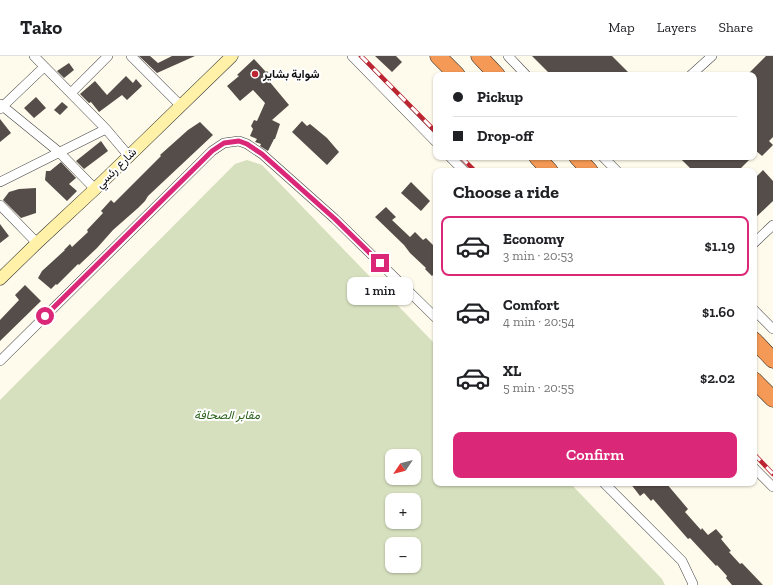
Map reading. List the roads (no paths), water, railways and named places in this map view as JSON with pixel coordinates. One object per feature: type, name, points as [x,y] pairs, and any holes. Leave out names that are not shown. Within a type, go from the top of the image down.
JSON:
[{"type":"highway","points":[[438,56],[454,72]]},
{"type":"highway","points":[[479,56],[494,72]]},
{"type":"highway","points":[[540,160],[547,168]]},
{"type":"highway","points":[[580,160],[587,168]]},
{"type":"highway","points":[[757,343],[773,360]]},
{"type":"highway","points":[[757,383],[773,399]]},
{"type":"street","points":[[34,56],[106,129],[128,156]]},
{"type":"street","points":[[71,93],[108,56]]},
{"type":"street","points":[[131,56],[180,105]]},
{"type":"street","name":"شارع رئسي","points":[[0,279],[232,56]]},
{"type":"street","points":[[352,56],[433,139]]},
{"type":"street","points":[[508,56],[523,72]]},
{"type":"street","points":[[694,72],[712,56]]},
{"type":"street","points":[[44,67],[1,106],[59,152],[94,189]]},
{"type":"street","points":[[0,182],[106,129]]},
{"type":"street","points":[[0,361],[212,151],[224,143],[239,141],[247,144],[262,154],[335,219],[433,315]]},
{"type":"street","points":[[453,160],[461,168]]},
{"type":"street","points":[[606,160],[614,168]]},
{"type":"street","points":[[0,205],[37,243]]},
{"type":"street","points":[[757,240],[773,225]]},
{"type":"street","points":[[757,313],[773,329]]},
{"type":"street","points":[[757,471],[773,487]]},
{"type":"street","points":[[607,486],[682,561],[694,584],[692,585]]},
{"type":"railway","points":[[361,56],[433,129]]},
{"type":"railway","points":[[464,160],[472,168]]},
{"type":"railway","points":[[757,457],[773,474]]},
{"type":"place","name":"شواية بشاير","points":[[255,74]]},
{"type":"park label","name":"مقابر الصحافة","points":[[227,415]]}]
